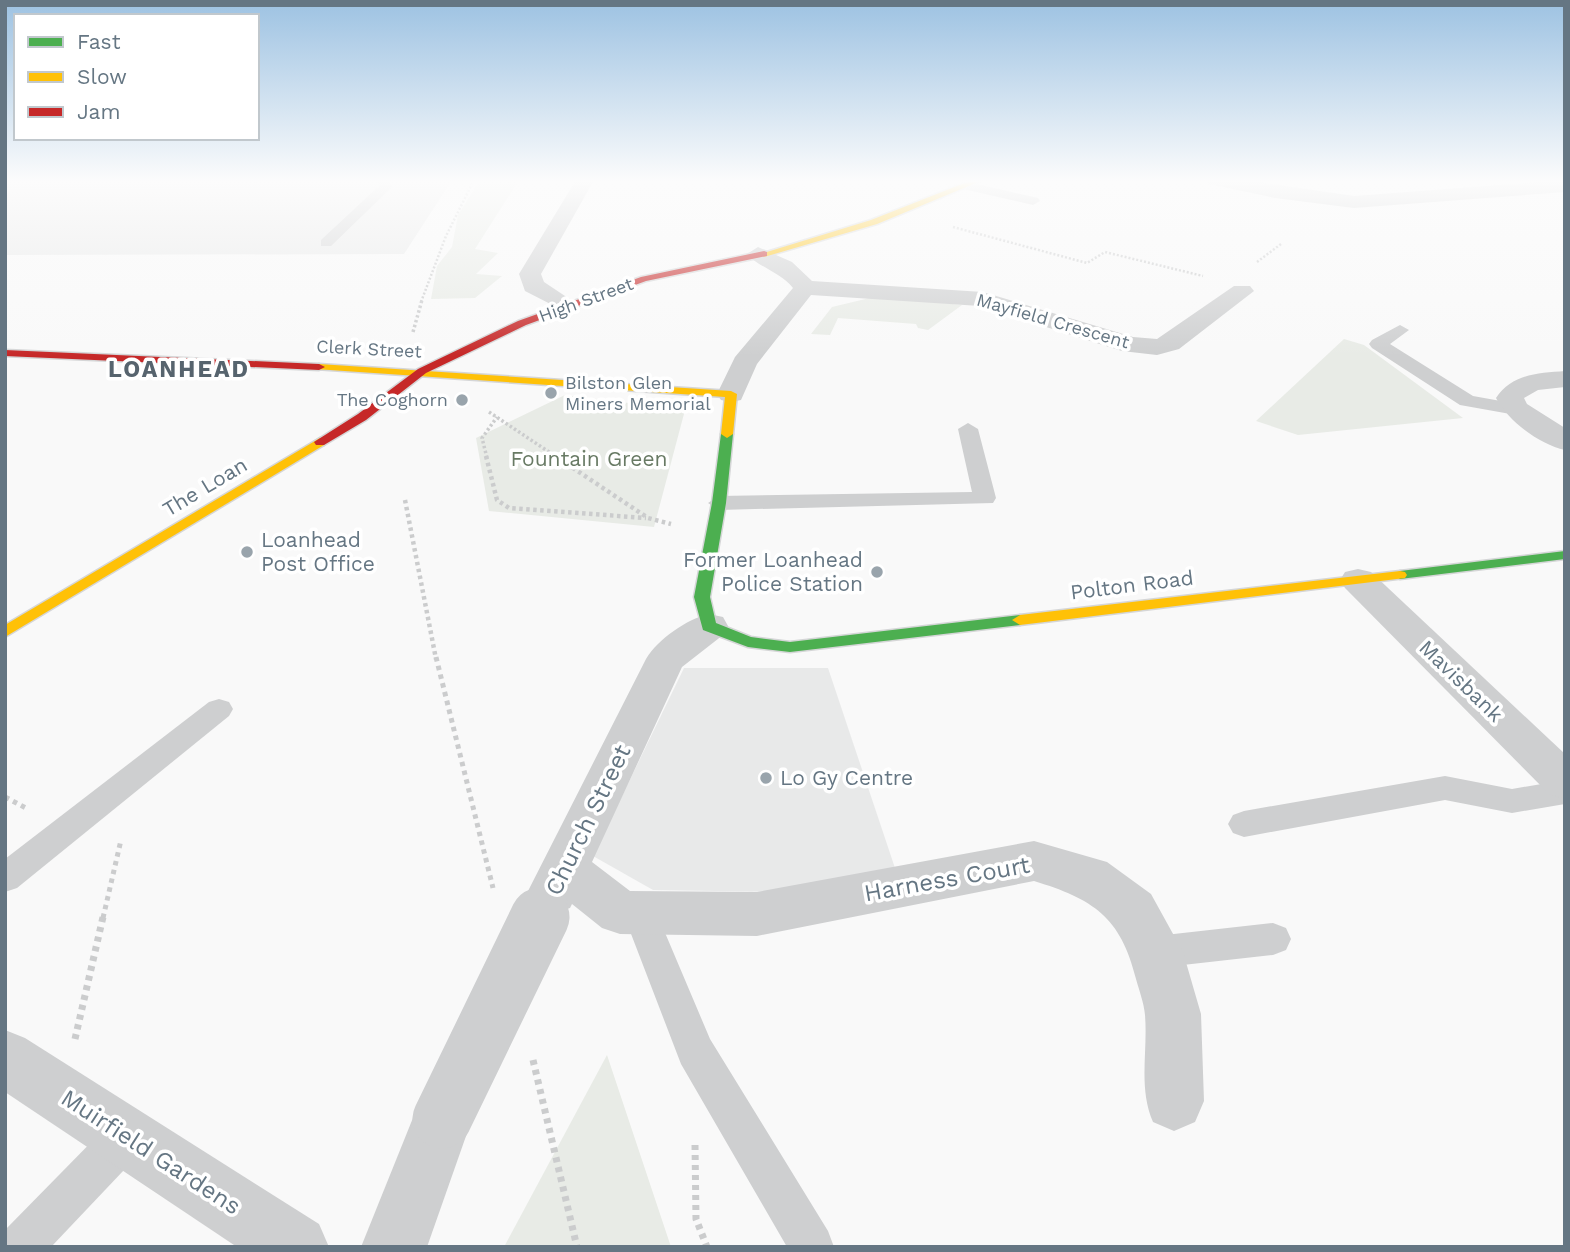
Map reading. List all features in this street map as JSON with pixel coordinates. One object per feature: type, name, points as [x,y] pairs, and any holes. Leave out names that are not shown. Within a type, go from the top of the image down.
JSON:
[{"type":"main road","name":"High Street","points":[[422,371],[522,323],[644,279],[831,238]]},
{"type":"main road","name":"Clerk Street","points":[[5,353],[422,371],[731,394]]},
{"type":"main road","name":"The Loan","points":[[5,632],[362,417],[422,371]]},
{"type":"main road","points":[[709,626],[702,597],[719,503],[731,394]]},
{"type":"main road","name":"Polton Road","points":[[709,626],[725,636],[747,644],[790,648],[1565,555]]},
{"type":"street","points":[[551,238],[530,274],[533,286],[568,306]]},
{"type":"street","points":[[731,394],[744,363],[805,288],[797,276],[779,262],[758,254]]},
{"type":"street","name":"Mayfield Crescent","points":[[805,288],[954,295],[983,299],[1131,345],[1157,347],[1170,344],[1242,291]]},
{"type":"street","points":[[1565,379],[1529,383],[1516,389],[1510,398],[1516,409],[1565,441]]},
{"type":"street","name":"Mavisbank","points":[[1358,580],[1565,782]]},
{"type":"street","name":"Church Street","points":[[394,1247],[442,1119],[535,892],[666,659],[709,626]]},
{"type":"street","name":"Harness Court","points":[[535,892],[620,912],[757,914],[1034,861],[1088,877],[1133,909],[1156,953],[1173,1014],[1174,1101]]},
{"type":"street","name":"Muirfield Gardens","points":[[5,1058],[296,1247]]},
{"type":"lane","points":[[326,243],[331,238]]},
{"type":"lane","points":[[1401,330],[1378,344],[1466,401],[1516,409]]},
{"type":"lane","points":[[719,503],[985,498],[968,429]]},
{"type":"lane","points":[[5,877],[219,709]]},
{"type":"lane","points":[[1244,824],[1445,788],[1512,801],[1565,792]]},
{"type":"lane","points":[[640,913],[695,1051],[812,1247]]},
{"type":"lane","points":[[1156,953],[1273,939]]},
{"type":"lane","points":[[20,1247],[127,1136]]},
{"type":"path","points":[[413,332],[425,283],[443,238]]},
{"type":"path","points":[[998,238],[1087,263],[1105,252],[1206,276]]},
{"type":"path","points":[[422,371],[648,518]]},
{"type":"path","points":[[498,418],[482,438],[497,500],[509,508],[648,518],[713,534]]},
{"type":"path","points":[[405,500],[436,658],[535,892]]},
{"type":"path","points":[[62,1095],[136,774]]},
{"type":"path","points":[[532,1057],[577,1247]]},
{"type":"shaded area","points":[[5,238],[414,238],[404,254],[5,255]]},
{"type":"shaded area","points":[[684,668],[828,668],[897,874],[776,892],[653,890],[593,856]]},
{"type":"green space","points":[[454,238],[482,238],[475,249],[498,253],[476,274],[502,276],[475,298],[431,299],[437,266],[452,247]]},
{"type":"green space","points":[[878,296],[962,305],[928,330],[918,328],[916,324],[838,318],[830,335],[811,334],[832,307]]},
{"type":"green space","points":[[1344,339],[1364,345],[1463,418],[1298,435],[1256,421]]},
{"type":"green space","name":"Fountain Green","points":[[565,395],[685,410],[654,527],[489,511],[476,438]]},
{"type":"green space","points":[[607,1055],[671,1247],[504,1247]]},
{"type":"traffic: fast","points":[[727,434],[719,503],[702,597],[709,626],[748,642],[790,647],[1020,620]]},
{"type":"traffic: fast","points":[[1400,575],[1565,555]]},
{"type":"traffic: slow","points":[[764,254],[825,238]]},
{"type":"traffic: slow","points":[[319,367],[731,394],[727,434]]},
{"type":"traffic: slow","points":[[5,632],[320,442]]},
{"type":"traffic: slow","points":[[1020,620],[1400,575]]},
{"type":"traffic: jam","points":[[320,442],[362,417],[422,371],[522,323],[644,279],[764,254]]},
{"type":"traffic: jam","points":[[5,353],[319,367]]},
{"type":"place","name":"Bilston Glen Miners Memorial","points":[[551,393]]},
{"type":"place","name":"The Coghorn","points":[[462,400]]},
{"type":"place","name":"Loanhead Post Office","points":[[247,552]]},
{"type":"place","name":"Former Loanhead Police Station","points":[[877,572]]},
{"type":"place","name":"Lo Gy Centre","points":[[766,778]]},
{"type":"district","name":"LOANHEAD","points":[[179,369]]}]
